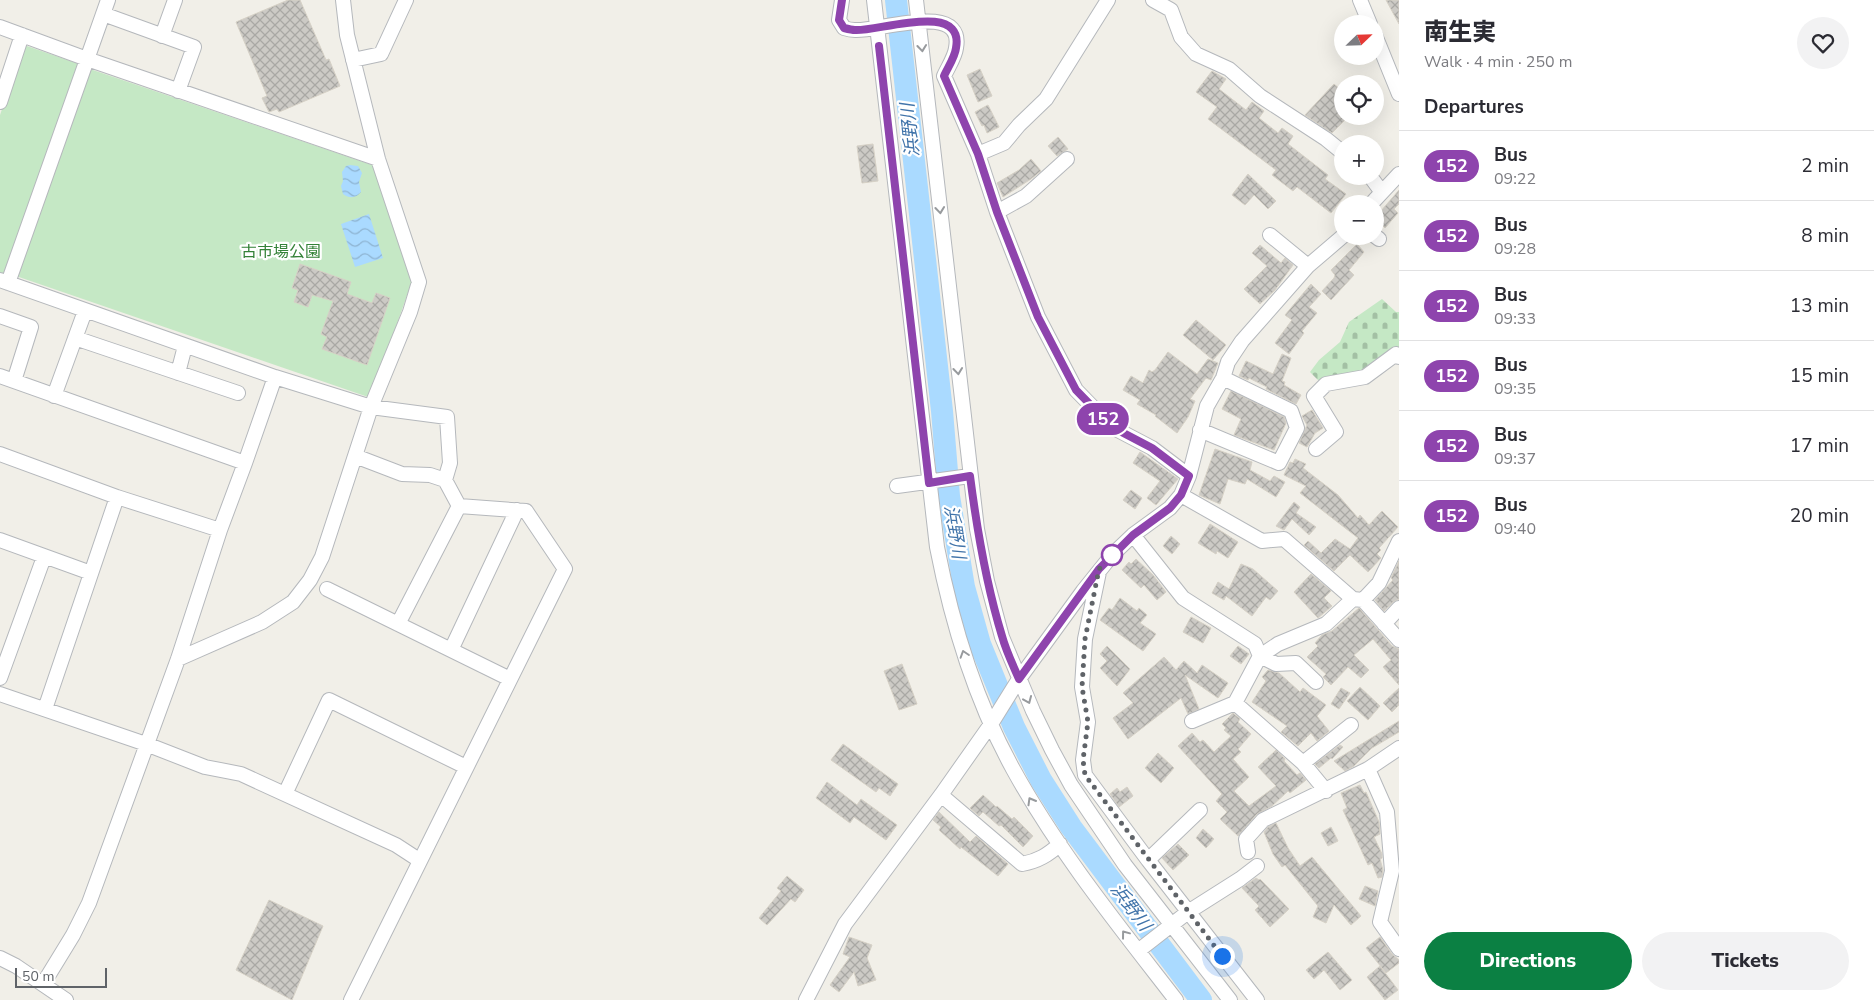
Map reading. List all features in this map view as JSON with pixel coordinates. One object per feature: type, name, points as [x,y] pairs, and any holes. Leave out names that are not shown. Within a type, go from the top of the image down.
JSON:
[{"type":"street","points":[[108,0],[4,282],[275,377],[371,407],[447,417],[450,464],[445,480]]},
{"type":"street","points":[[162,36],[174,0]]},
{"type":"street","points":[[178,659],[262,622],[293,602],[310,580],[322,557],[371,407],[410,312],[418,282],[378,159],[347,35],[343,0]]},
{"type":"street","points":[[353,60],[381,54],[406,0]]},
{"type":"street","points":[[842,0],[839,20],[844,28],[856,31],[877,26],[919,22],[944,22],[952,27],[956,34],[956,48],[944,76],[978,154],[997,212],[1038,317],[1076,390],[1112,427],[1152,448],[1189,476]]},
{"type":"street","points":[[874,0],[929,483],[946,595],[973,680],[992,724],[1035,808],[1092,890],[1176,1000]]},
{"type":"street","points":[[916,0],[977,529],[987,581],[1002,637],[1052,750],[1071,785],[1125,865],[1230,1000]]},
{"type":"street","points":[[978,154],[1004,143],[1046,99],[1108,0]]},
{"type":"street","points":[[1153,0],[1171,10],[1181,37],[1196,54],[1229,68],[1260,96],[1334,146]]},
{"type":"street","points":[[1360,0],[1366,15]]},
{"type":"street","points":[[103,14],[194,47],[178,91]]},
{"type":"street","points":[[0,27],[87,60],[378,159]]},
{"type":"street","points":[[0,102],[22,35]]},
{"type":"street","points":[[1384,58],[1399,94]]},
{"type":"street","points":[[997,212],[1026,196],[1068,159]]},
{"type":"street","points":[[1379,195],[1399,174]]},
{"type":"street","points":[[1377,185],[1382,191]]},
{"type":"street","points":[[1270,235],[1308,266]]},
{"type":"street","points":[[806,1000],[845,924],[992,724],[1019,679],[1099,569],[1133,535],[1170,508],[1181,495],[1189,476],[1207,406],[1223,378],[1228,362],[1242,340],[1308,266],[1334,244]]},
{"type":"street","points":[[54,396],[85,311]]},
{"type":"street","points":[[0,316],[31,327],[14,381]]},
{"type":"street","points":[[76,338],[238,393]]},
{"type":"street","points":[[178,373],[185,346]]},
{"type":"street","points":[[1316,449],[1336,432],[1314,396],[1326,384],[1365,377],[1396,354],[1399,357]]},
{"type":"street","points":[[0,376],[245,464]]},
{"type":"street","points":[[43,984],[73,935],[89,902],[178,659],[220,530],[275,377]]},
{"type":"street","points":[[1200,430],[1279,464],[1297,428],[1291,410],[1223,378]]},
{"type":"street","points":[[0,454],[117,497],[220,530]]},
{"type":"street","points":[[355,456],[402,474],[430,475],[445,480],[459,506]]},
{"type":"street","points":[[897,486],[970,476]]},
{"type":"street","points":[[1181,495],[1262,541],[1284,539],[1358,600],[1399,640]]},
{"type":"street","points":[[44,709],[117,497]]},
{"type":"street","points":[[351,1000],[419,860],[566,569],[526,511],[459,506]]},
{"type":"street","points":[[398,624],[459,506]]},
{"type":"street","points":[[451,650],[517,510]]},
{"type":"street","points":[[1133,535],[1183,598],[1255,644],[1260,656],[1276,664],[1296,663],[1316,682]]},
{"type":"street","points":[[0,540],[91,573]]},
{"type":"street","points":[[1192,721],[1235,703],[1260,656],[1278,644],[1326,624],[1379,583],[1399,541]]},
{"type":"street","points":[[0,678],[44,557]]},
{"type":"street","points":[[1099,569],[1085,639],[1082,687],[1088,722],[1083,760],[1085,775],[1148,860],[1257,1000]]},
{"type":"street","points":[[327,589],[510,679]]},
{"type":"street","points":[[1384,624],[1399,608]]},
{"type":"street","points":[[0,694],[146,744],[205,767],[241,774],[396,845],[419,860]]},
{"type":"street","points":[[285,794],[329,700],[466,767]]},
{"type":"street","points":[[1235,703],[1303,763],[1326,791]]},
{"type":"street","points":[[1303,763],[1351,725]]},
{"type":"street","points":[[1248,852],[1246,839],[1263,820],[1368,769],[1399,748]]},
{"type":"street","points":[[1368,769],[1387,812],[1392,871],[1380,922],[1399,950]]},
{"type":"street","points":[[1071,785],[1085,775]]},
{"type":"street","points":[[941,794],[1022,864],[1049,854],[1060,844]]},
{"type":"street","points":[[1148,860],[1200,810]]},
{"type":"street","points":[[1138,951],[1188,912],[1257,866]]},
{"type":"street","points":[[0,958],[66,1000]]},
{"type":"green space","points":[[24,45],[79,64],[7,276],[0,273],[0,115]]},
{"type":"green space","name":"古市場公園","points":[[90,69],[375,166],[412,281],[371,398],[16,276]]},
{"type":"green space","points":[[1382,299],[1396,312],[1399,312],[1399,348],[1382,365],[1365,373],[1319,381],[1310,372],[1319,360],[1340,342],[1349,322]]},
{"type":"water","points":[[346,166],[358,166],[362,173],[359,182],[361,192],[353,197],[343,194],[341,186],[343,181],[342,172]]},
{"type":"water","points":[[369,214],[383,258],[355,267],[341,224]]},
{"type":"building","points":[[288,0],[300,0],[326,60],[329,59],[340,86],[279,112],[277,109],[269,112],[262,98],[267,96],[236,22]]},
{"type":"building","points":[[1386,0],[1399,0],[1399,24]]},
{"type":"building","points":[[980,69],[992,96],[978,102],[967,75]]},
{"type":"building","points":[[1212,71],[1226,79],[1219,89],[1246,110],[1252,102],[1264,111],[1259,118],[1278,133],[1282,128],[1293,136],[1288,144],[1328,175],[1325,179],[1346,194],[1334,195],[1334,209],[1331,213],[1297,187],[1293,191],[1272,175],[1276,170],[1208,119],[1217,107],[1196,92]]},
{"type":"building","points":[[1334,84],[1334,125],[1340,125],[1332,133],[1305,115]]},
{"type":"building","points":[[988,105],[999,127],[987,133],[975,112]]},
{"type":"building","points":[[1058,137],[1068,149],[1057,156],[1048,146]]},
{"type":"building","points":[[873,144],[878,181],[862,183],[857,146]]},
{"type":"building","points":[[1031,159],[1041,171],[1003,197],[997,183],[1019,170]]},
{"type":"building","points":[[1248,174],[1276,201],[1268,209],[1254,195],[1245,205],[1232,195]]},
{"type":"building","points":[[1399,190],[1399,204],[1394,209],[1398,213],[1385,228],[1384,208]]},
{"type":"building","points":[[1260,245],[1281,263],[1285,258],[1293,265],[1275,290],[1260,304],[1244,289],[1267,266],[1252,253]]},
{"type":"building","points":[[1356,245],[1364,252],[1349,270],[1354,275],[1331,300],[1322,291],[1334,278],[1335,275],[1331,270]]},
{"type":"building","points":[[300,264],[351,282],[347,294],[372,303],[376,293],[390,298],[367,365],[322,349],[327,337],[321,334],[333,301],[312,295],[308,307],[294,302],[298,290],[292,288]]},
{"type":"building","points":[[1311,284],[1321,294],[1309,307],[1317,313],[1302,331],[1304,333],[1289,354],[1275,343],[1292,320],[1285,315]]},
{"type":"building","points":[[1196,320],[1226,345],[1213,360],[1183,335]]},
{"type":"building","points":[[1168,352],[1197,374],[1208,359],[1218,363],[1211,380],[1206,378],[1190,399],[1195,401],[1188,417],[1177,433],[1156,415],[1137,404],[1140,400],[1123,390],[1131,376],[1143,383],[1149,370],[1152,372],[1155,370]]},
{"type":"building","points":[[1282,354],[1291,358],[1282,381],[1285,382],[1284,385],[1301,395],[1296,404],[1249,378],[1248,380],[1239,376],[1246,361],[1273,374]]},
{"type":"building","points":[[1231,391],[1284,417],[1286,423],[1274,450],[1234,435],[1241,419],[1222,409]]},
{"type":"building","points":[[1312,410],[1323,428],[1315,433],[1307,447],[1299,443],[1307,425],[1302,416]]},
{"type":"building","points":[[1215,449],[1252,462],[1250,470],[1270,481],[1274,476],[1285,482],[1276,497],[1247,479],[1245,484],[1228,479],[1220,504],[1199,495]]},
{"type":"building","points":[[1140,452],[1178,479],[1156,505],[1147,498],[1160,481],[1133,463]]},
{"type":"building","points":[[1295,459],[1306,464],[1303,468],[1338,495],[1358,518],[1360,515],[1369,525],[1382,511],[1398,527],[1379,548],[1381,550],[1377,554],[1381,558],[1368,572],[1350,555],[1334,571],[1304,545],[1308,541],[1321,553],[1335,539],[1350,549],[1358,538],[1300,493],[1306,486],[1284,475],[1290,462],[1293,463]]},
{"type":"building","points":[[1131,490],[1142,498],[1135,509],[1123,500]]},
{"type":"building","points":[[1294,502],[1300,507],[1296,513],[1316,527],[1309,535],[1292,519],[1284,530],[1276,526]]},
{"type":"building","points":[[1210,524],[1238,542],[1228,558],[1217,551],[1216,554],[1198,543]]},
{"type":"building","points":[[1171,536],[1180,544],[1172,554],[1163,546]]},
{"type":"building","points":[[1136,559],[1153,575],[1166,592],[1157,600],[1144,585],[1141,588],[1122,570],[1129,562],[1131,564]]},
{"type":"building","points":[[1399,561],[1399,599],[1384,611],[1375,600],[1393,580],[1391,578]]},
{"type":"building","points":[[1241,564],[1253,569],[1278,591],[1270,600],[1266,597],[1252,616],[1226,596],[1224,600],[1212,593],[1218,582],[1229,589]]},
{"type":"building","points":[[1311,574],[1331,591],[1324,598],[1332,606],[1318,618],[1294,592]]},
{"type":"building","points":[[1120,598],[1137,611],[1139,608],[1147,615],[1140,623],[1156,634],[1143,651],[1100,620],[1109,608],[1112,610]]},
{"type":"building","points":[[1359,608],[1392,646],[1399,649],[1399,685],[1383,667],[1391,660],[1373,639],[1354,655],[1369,670],[1361,678],[1348,667],[1331,685],[1323,677],[1326,674],[1307,657],[1318,646],[1315,643],[1322,635],[1332,631]]},
{"type":"building","points":[[1191,617],[1211,628],[1203,643],[1183,632]]},
{"type":"building","points":[[1107,646],[1130,669],[1117,686],[1100,668],[1107,661],[1100,654]]},
{"type":"building","points":[[1238,646],[1249,654],[1241,664],[1230,656]]},
{"type":"building","points":[[1164,657],[1176,670],[1184,661],[1197,673],[1202,665],[1228,683],[1218,698],[1185,675],[1199,709],[1188,714],[1181,698],[1128,739],[1113,718],[1133,703],[1123,693]]},
{"type":"building","points":[[902,664],[917,704],[899,710],[884,671]]},
{"type":"building","points":[[1268,670],[1279,673],[1300,692],[1303,688],[1326,705],[1317,716],[1329,731],[1317,741],[1311,733],[1298,746],[1281,732],[1287,726],[1252,702],[1266,681],[1262,677]]},
{"type":"building","points":[[1360,687],[1380,706],[1368,720],[1347,701]]},
{"type":"building","points":[[1341,688],[1350,693],[1339,709],[1331,704]]},
{"type":"building","points":[[1399,688],[1399,705],[1392,712],[1383,703]]},
{"type":"building","points":[[1233,713],[1240,719],[1238,722],[1251,734],[1238,749],[1241,752],[1233,759],[1249,777],[1234,791],[1249,806],[1276,786],[1258,767],[1276,750],[1297,775],[1300,773],[1306,780],[1290,793],[1288,791],[1272,806],[1257,814],[1238,836],[1220,819],[1227,812],[1216,801],[1222,794],[1178,746],[1192,733],[1200,742],[1203,740],[1214,752],[1231,736],[1224,730],[1226,728],[1222,724]]},
{"type":"building","points":[[1399,721],[1399,732],[1372,748],[1354,766],[1345,771],[1334,761]]},
{"type":"building","points":[[843,744],[898,784],[890,796],[879,788],[876,792],[831,760]]},
{"type":"building","points":[[1340,745],[1343,747],[1332,759],[1319,768],[1315,764]]},
{"type":"building","points":[[1158,753],[1174,768],[1161,783],[1145,768]]},
{"type":"building","points":[[827,782],[857,805],[861,799],[897,825],[886,840],[854,817],[850,823],[816,798]]},
{"type":"building","points":[[1360,785],[1364,793],[1366,792],[1379,822],[1380,834],[1374,837],[1382,854],[1380,859],[1383,870],[1382,877],[1378,878],[1372,863],[1368,865],[1343,810],[1347,808],[1341,793]]},
{"type":"building","points":[[1127,787],[1133,796],[1119,807],[1110,794],[1117,788],[1120,792]]},
{"type":"building","points":[[983,795],[1012,819],[1014,817],[1033,836],[1023,847],[1001,825],[999,826],[983,812],[979,816],[970,808]]},
{"type":"building","points":[[939,812],[970,842],[976,836],[1008,864],[998,876],[961,847],[960,849],[939,830],[941,827],[933,820]]},
{"type":"building","points":[[1276,823],[1288,848],[1300,866],[1312,857],[1361,916],[1351,925],[1334,905],[1326,923],[1313,917],[1318,906],[1285,865],[1282,867],[1273,854],[1264,832],[1268,827]]},
{"type":"building","points":[[1331,827],[1338,841],[1328,846],[1321,833]]},
{"type":"building","points":[[1203,829],[1214,839],[1206,848],[1196,838]]},
{"type":"building","points":[[1178,844],[1189,855],[1173,870],[1162,858]]},
{"type":"building","points":[[787,876],[804,890],[795,902],[791,899],[767,925],[759,918],[781,891],[777,888]]},
{"type":"building","points":[[1256,878],[1260,879],[1289,909],[1270,927],[1255,910],[1259,906],[1242,888]]},
{"type":"building","points":[[1365,886],[1378,891],[1375,906],[1359,899]]},
{"type":"building","points":[[269,900],[323,926],[292,1000],[236,970]]},
{"type":"building","points":[[849,937],[872,945],[867,958],[876,980],[858,986],[854,972],[839,992],[830,985],[850,957],[843,954]]},
{"type":"building","points":[[1380,937],[1392,954],[1399,960],[1399,963],[1386,973],[1366,948]]},
{"type":"building","points":[[1328,952],[1352,980],[1340,990],[1324,970],[1314,979],[1306,970]]},
{"type":"building","points":[[1380,966],[1398,990],[1385,1000],[1367,977]]},
{"type":"waterway","name":"浜野川","points":[[896,0],[942,411],[949,496],[964,587],[980,644],[1014,727],[1041,780],[1071,827],[1201,1000]]},
{"type":"bus line","name":"152","points":[[842,0],[839,20],[844,28],[856,31],[877,26],[919,22],[944,22],[952,27],[956,34],[956,48],[944,76],[978,154],[997,212],[1038,317],[1058,357],[1076,390],[1097,414],[1112,427],[1152,448],[1189,476],[1181,495],[1170,508],[1133,535],[1099,569],[1019,679],[1002,637],[987,581],[977,529],[970,476],[929,483],[879,46]]},
{"type":"route","points":[[1112,555],[1099,569],[1085,639],[1082,687],[1083,703],[1088,722],[1083,760],[1085,775],[1222,956]]}]
